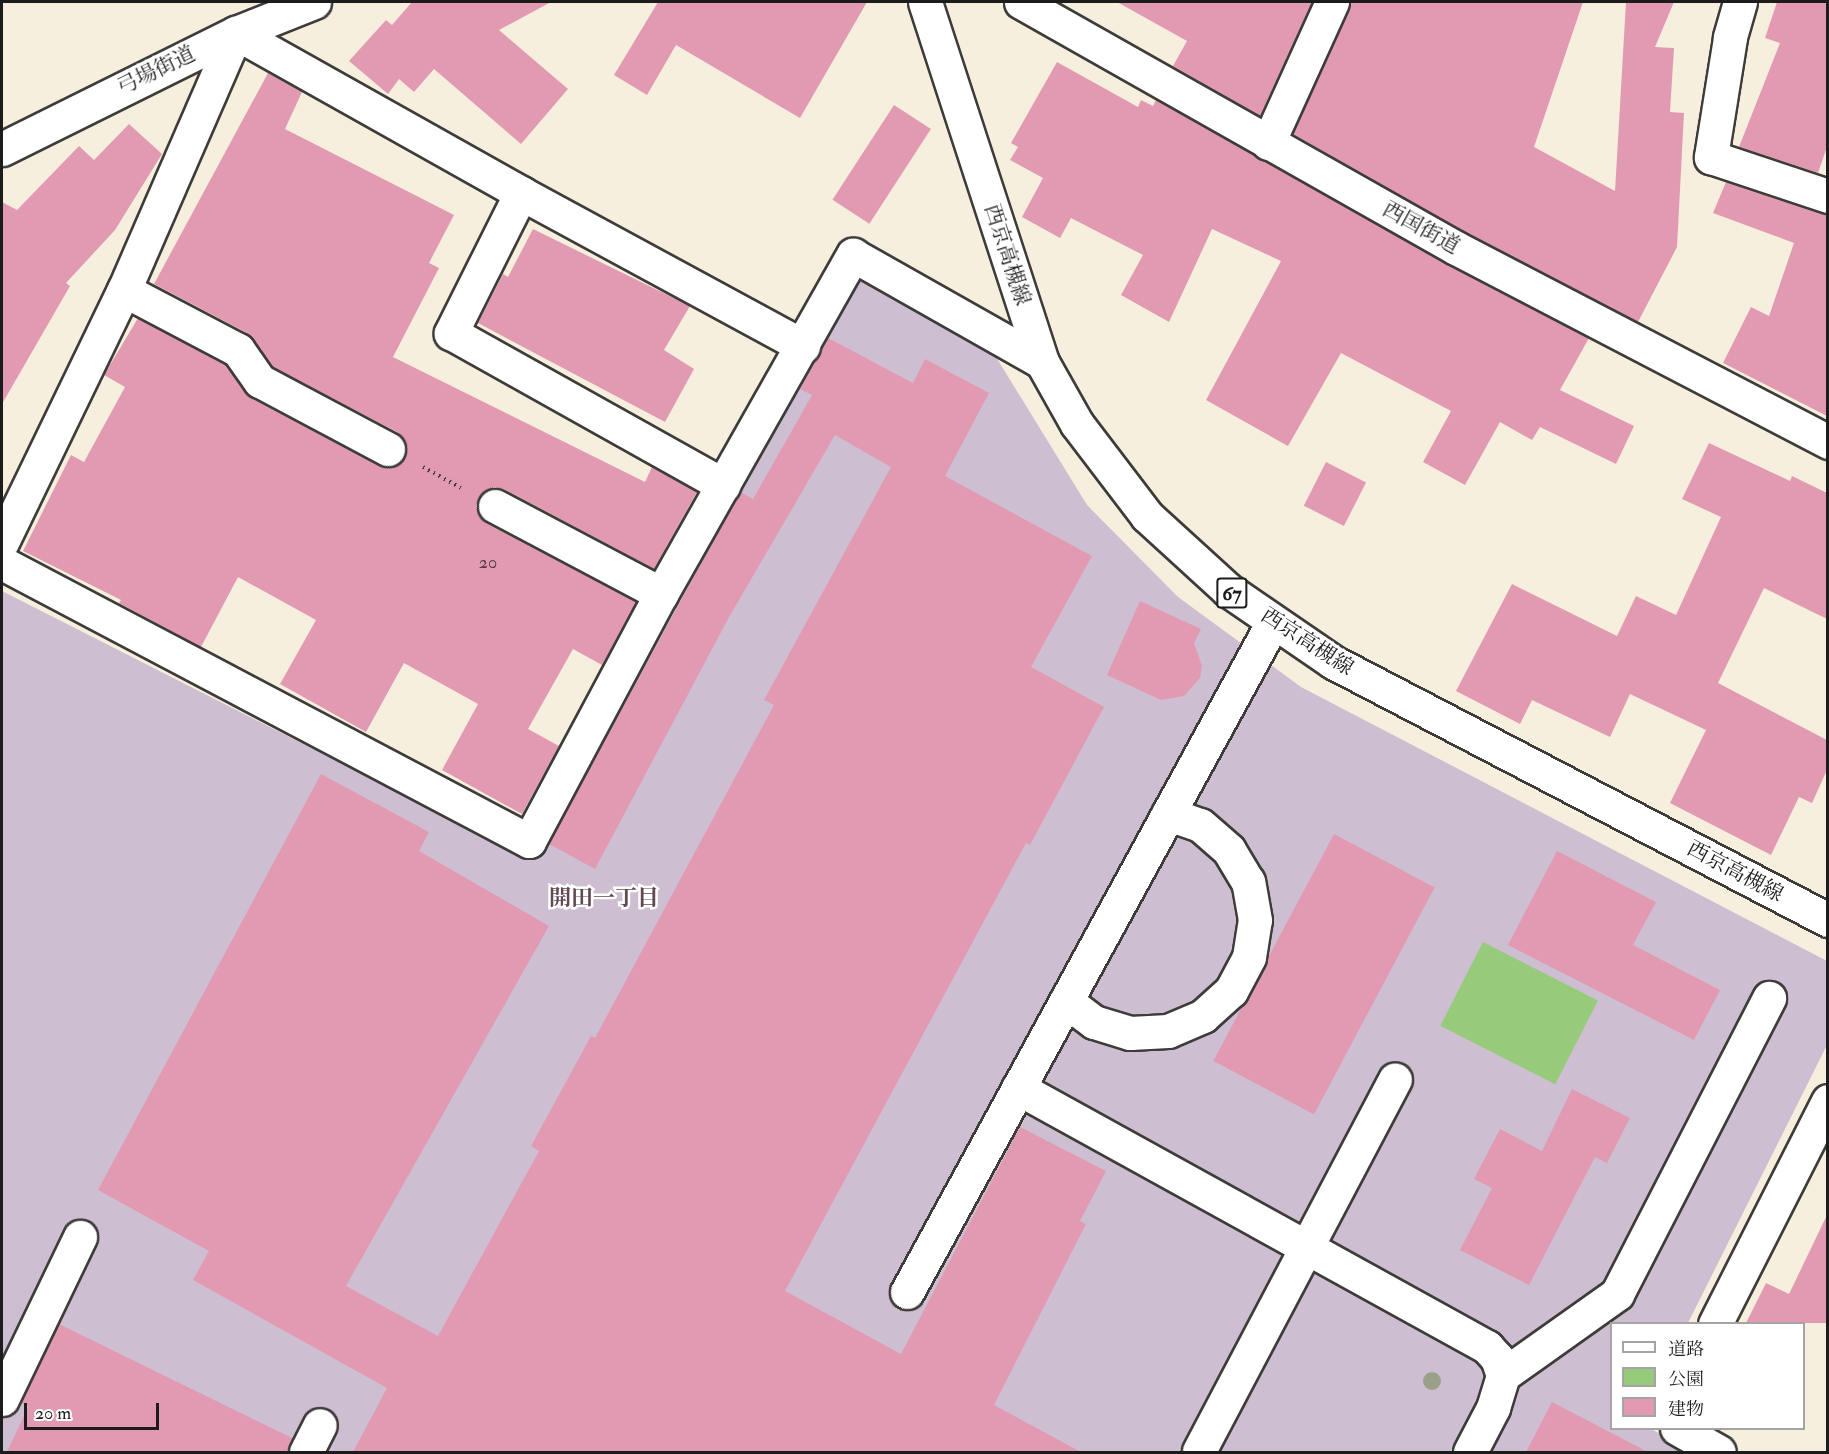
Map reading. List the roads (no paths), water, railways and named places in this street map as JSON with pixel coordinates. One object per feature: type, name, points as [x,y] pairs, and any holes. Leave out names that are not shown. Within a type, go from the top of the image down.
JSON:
[{"type":"street","name":"西京高槻線","points":[[925,2],[1042,362],[1077,424],[1147,516],[1228,590],[1333,662],[1827,920]]},
{"type":"street","name":"西国街道","points":[[1021,2],[1456,248],[1827,442]]},
{"type":"street","points":[[1268,143],[1332,2]]},
{"type":"street","points":[[1740,2],[1730,38],[1711,157],[1827,196]]},
{"type":"street","name":"弓場街道","points":[[2,149],[288,5]]},
{"type":"street","points":[[2,542],[124,290],[236,33],[521,194],[803,346]]},
{"type":"street","points":[[521,194],[451,333],[723,485]]},
{"type":"street","points":[[2,564],[529,841],[662,594],[854,255],[1042,362]]},
{"type":"street","points":[[124,290],[238,350],[260,381],[388,449]]},
{"type":"street","points":[[495,506],[662,594]]},
{"type":"street","points":[[907,1292],[1273,622]]},
{"type":"street","points":[[1066,1001],[1094,1022],[1130,1033],[1168,1031],[1203,1016],[1231,991],[1250,957],[1255,920],[1248,882],[1229,850],[1200,825],[1168,814]]},
{"type":"street","points":[[1503,1374],[1617,1294],[1769,998]]},
{"type":"street","points":[[1199,1451],[1395,1079]]},
{"type":"street","points":[[1018,1088],[1487,1347],[1497,1358],[1503,1374],[1493,1408],[1470,1452]]},
{"type":"street","points":[[1716,1322],[1827,1101]]},
{"type":"street","points":[[2,1399],[80,1237]]},
{"type":"street","points":[[1680,1430],[1719,1452]]},
{"type":"district","name":"開田一丁目","points":[[604,899]]}]
